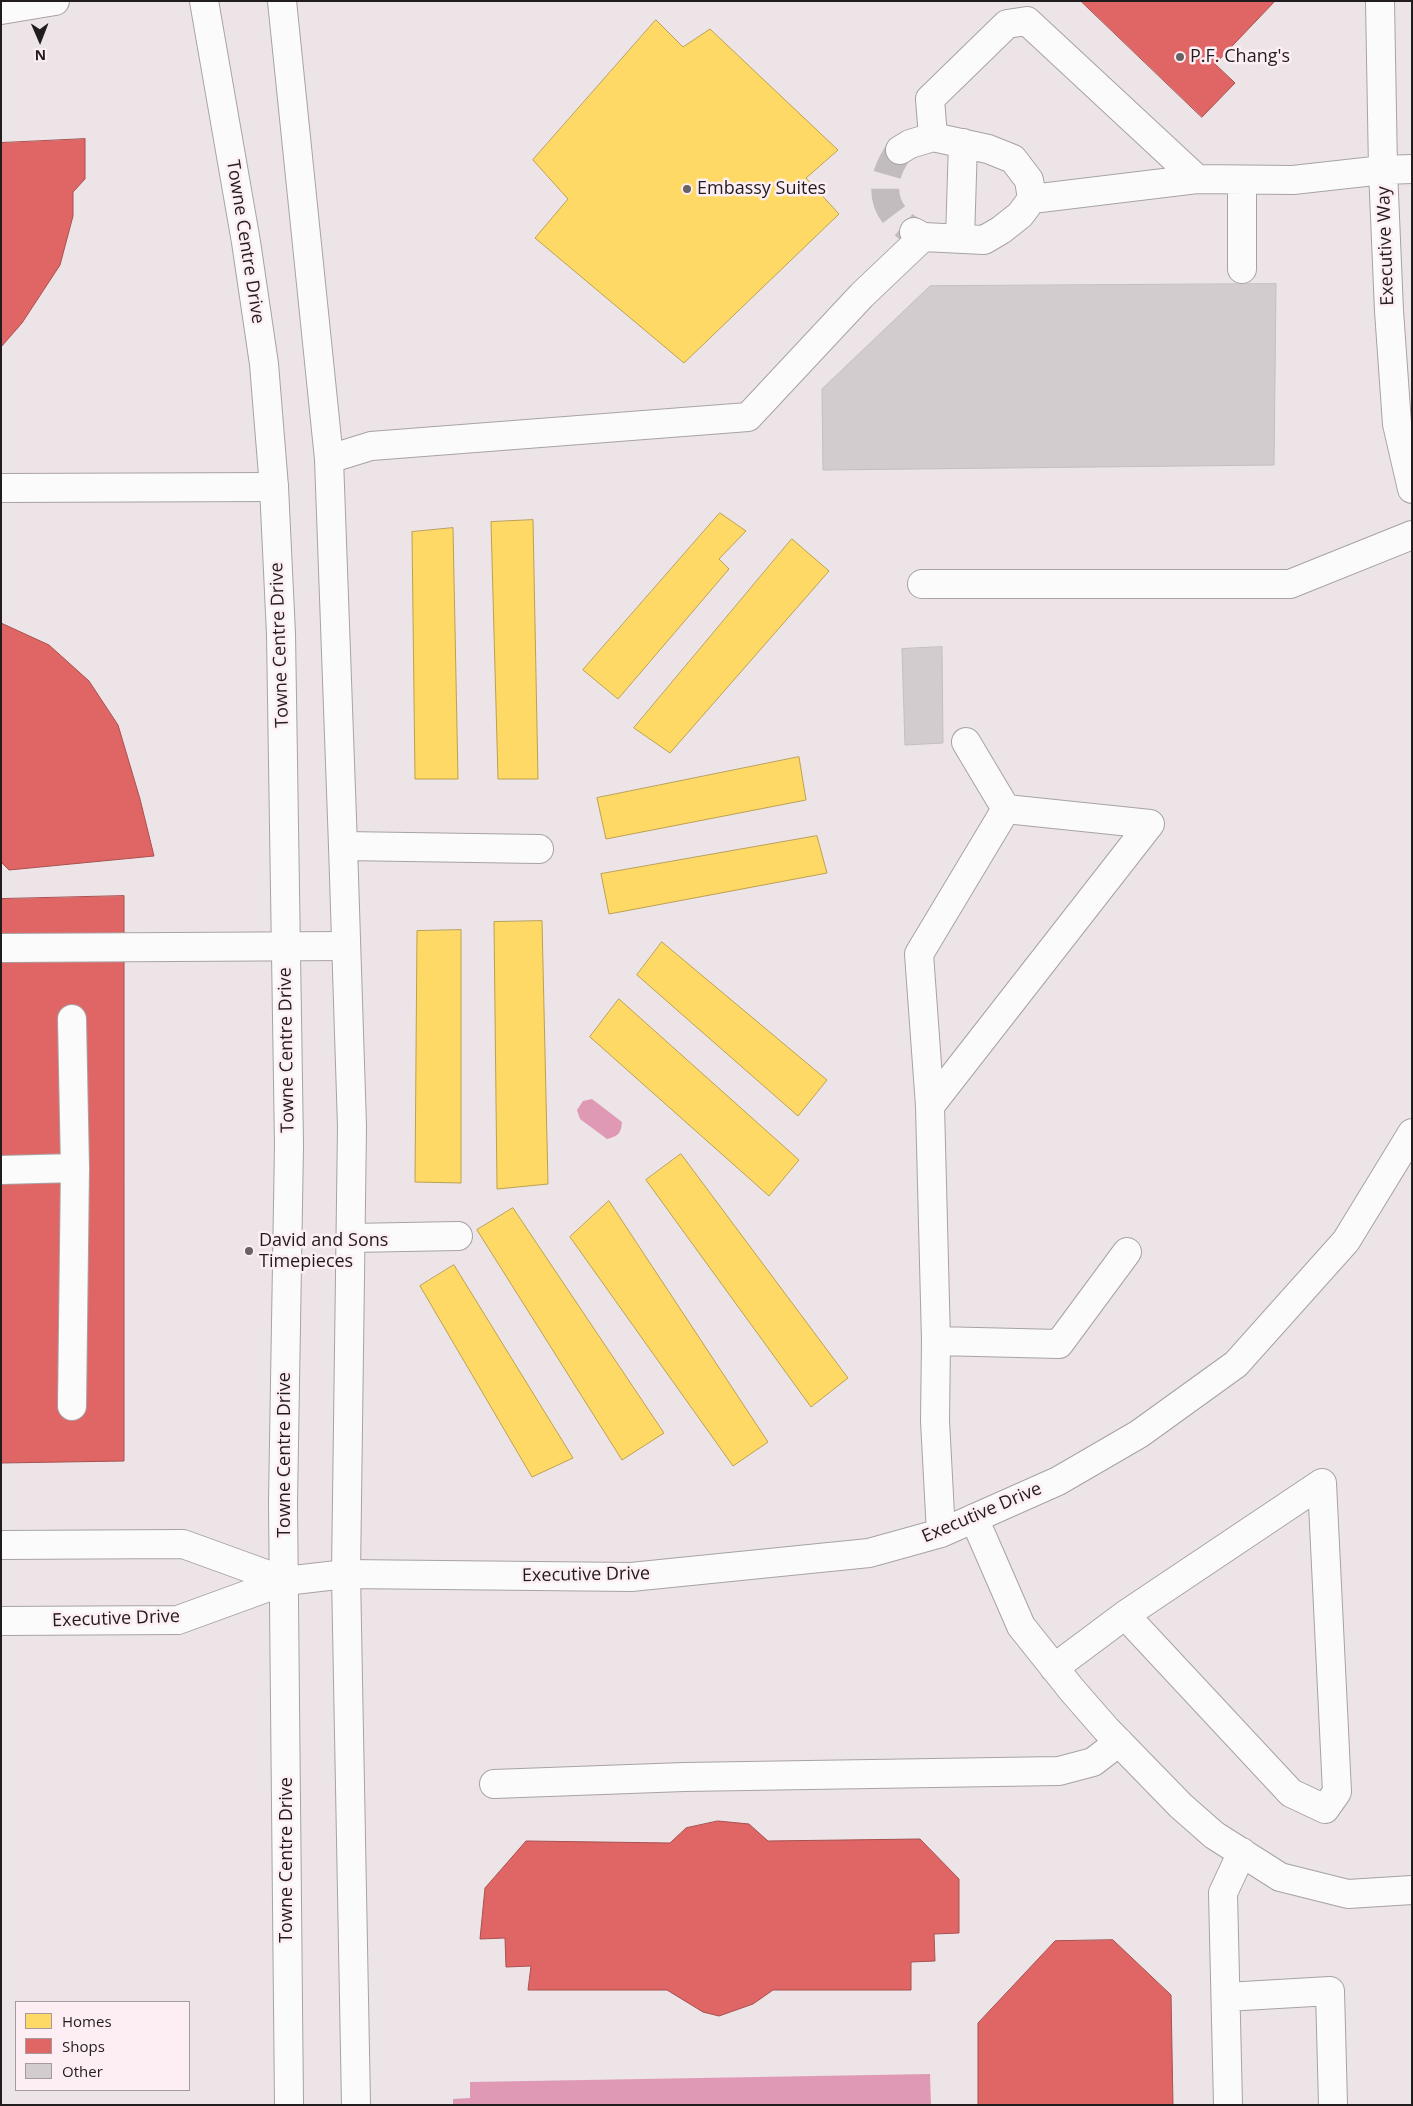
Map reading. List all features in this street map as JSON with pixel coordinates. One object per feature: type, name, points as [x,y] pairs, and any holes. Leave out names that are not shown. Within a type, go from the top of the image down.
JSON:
[{"type":"main road","points":[[1,10],[55,1]]},
{"type":"main road","name":"Towne Centre Drive","points":[[204,1],[246,242],[264,364],[274,487],[281,643],[289,1145],[283,1502],[288,2105]]},
{"type":"main road","points":[[282,1],[329,459],[343,846],[352,1126],[346,1574],[356,2105]]},
{"type":"main road","name":"Executive Way","points":[[1380,1],[1383,170],[1389,310],[1397,424],[1412,489]]},
{"type":"main road","points":[[933,137],[930,99],[1007,24],[1027,22],[1197,179]]},
{"type":"main road","points":[[329,459],[371,446],[748,417],[918,234],[984,240],[1020,215],[1032,199],[1029,180],[1012,159],[963,143],[933,137],[910,144],[900,150]]},
{"type":"main road","points":[[960,239],[963,143]]},
{"type":"main road","points":[[1032,199],[1197,179],[1292,180],[1383,170],[1412,169]]},
{"type":"main road","points":[[1242,180],[1242,269]]},
{"type":"main road","points":[[1,488],[274,487]]},
{"type":"main road","points":[[922,584],[1290,584],[1412,535]]},
{"type":"main road","points":[[966,742],[1006,809]]},
{"type":"main road","points":[[941,1533],[935,1421],[936,1341],[930,1106],[919,954],[1006,809]]},
{"type":"main road","points":[[930,1106],[1150,824],[1006,809]]},
{"type":"main road","points":[[343,846],[539,849]]},
{"type":"main road","points":[[1,948],[285,948],[346,946]]},
{"type":"main road","points":[[72,1019],[75,1168],[72,1406]]},
{"type":"main road","name":"Executive Drive","points":[[1,1622],[178,1620],[285,1581],[346,1574],[630,1577],[869,1553],[941,1533],[1058,1481],[1139,1434],[1236,1364],[1346,1240],[1412,1133]]},
{"type":"main road","points":[[1,1170],[75,1168]]},
{"type":"main road","points":[[351,1238],[458,1236]]},
{"type":"main road","points":[[936,1341],[1059,1344],[1127,1252]]},
{"type":"main road","points":[[1054,1668],[1125,1615],[1322,1483],[1337,1792],[1325,1809],[1291,1793],[1125,1615]]},
{"type":"main road","points":[[974,1518],[1022,1626],[1054,1668],[1119,1742],[1181,1806],[1214,1835],[1280,1877],[1318,1888],[1348,1894],[1412,1890]]},
{"type":"main road","name":"Executive Drive","points":[[1,1545],[183,1544],[285,1581]]},
{"type":"main road","points":[[494,1784],[684,1777],[1059,1771],[1093,1762],[1119,1742]]},
{"type":"main road","points":[[1228,2105],[1223,1893],[1242,1852]]},
{"type":"main road","points":[[1226,1997],[1330,1991],[1332,2105]]},
{"type":"shaded area","points":[[592,1099],[622,1122],[620,1132],[607,1139],[580,1119],[577,1110],[583,1101]]},
{"type":"shaded area","points":[[930,2074],[931,2105],[453,2105],[453,2099],[470,2098],[470,2082]]},
{"type":"building: Homes","name":"Embassy Suites","points":[[656,20],[683,47],[710,29],[838,150],[806,178],[839,214],[684,363],[535,238],[568,199],[533,160]]},
{"type":"building: Homes","points":[[720,513],[746,531],[719,559],[729,569],[618,699],[583,670]]},
{"type":"building: Homes","points":[[533,520],[538,779],[498,779],[491,522]]},
{"type":"building: Homes","points":[[453,528],[458,779],[415,779],[412,532]]},
{"type":"building: Homes","points":[[792,539],[829,571],[670,753],[634,728]]},
{"type":"building: Homes","points":[[799,757],[806,800],[606,839],[597,798]]},
{"type":"building: Homes","points":[[817,836],[827,873],[609,914],[601,874]]},
{"type":"building: Homes","points":[[542,921],[548,1184],[497,1189],[494,922]]},
{"type":"building: Homes","points":[[461,930],[461,1183],[415,1182],[417,931]]},
{"type":"building: Homes","points":[[662,942],[827,1080],[798,1116],[637,975]]},
{"type":"building: Homes","points":[[619,999],[799,1160],[769,1196],[590,1037]]},
{"type":"building: Homes","points":[[681,1154],[848,1378],[811,1407],[646,1180]]},
{"type":"building: Homes","points":[[609,1201],[768,1442],[733,1466],[570,1237]]},
{"type":"building: Homes","points":[[513,1208],[664,1433],[622,1460],[477,1230]]},
{"type":"building: Homes","points":[[454,1265],[573,1458],[532,1477],[420,1286]]},
{"type":"building: Shops","name":"P.F. Chang's","points":[[1081,1],[1275,1],[1215,64],[1235,83],[1202,117]]},
{"type":"building: Shops","points":[[85,139],[85,179],[73,192],[73,216],[60,265],[22,323],[1,347],[1,143]]},
{"type":"building: Shops","points":[[1,623],[49,645],[89,681],[118,725],[140,799],[154,856],[9,870],[1,862]]},
{"type":"building: Shops","points":[[124,896],[124,1461],[1,1463],[1,899]]},
{"type":"building: Shops","points":[[718,1821],[749,1824],[768,1841],[920,1839],[959,1879],[959,1933],[934,1934],[935,1961],[911,1962],[911,1990],[773,1990],[753,2004],[719,2016],[703,2012],[667,1990],[528,1990],[531,1966],[506,1967],[505,1938],[480,1939],[485,1888],[526,1841],[670,1843],[686,1828]]},
{"type":"building: Shops","points":[[1113,1940],[1171,1995],[1173,2105],[978,2105],[978,2023],[1055,1941]]},
{"type":"building: Other","points":[[1276,284],[1274,465],[823,470],[822,389],[930,286]]},
{"type":"building: Other","points":[[942,647],[943,743],[905,745],[902,649]]},
{"type":"tunnel","points":[[900,150],[888,173],[885,184],[886,195],[894,215],[914,232]]},
{"type":"place","name":"P.F. Chang's","points":[[1180,57]]},
{"type":"place","name":"Embassy Suites","points":[[687,189]]},
{"type":"place","name":"David and Sons Timepieces","points":[[249,1251]]}]
